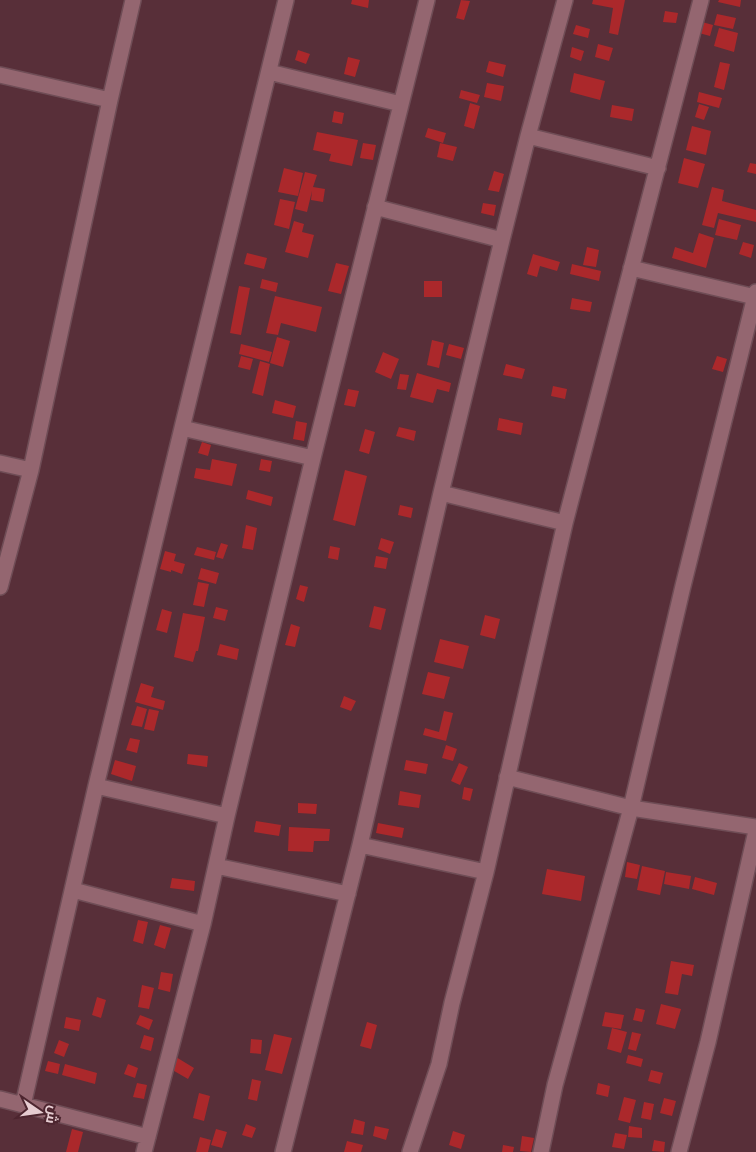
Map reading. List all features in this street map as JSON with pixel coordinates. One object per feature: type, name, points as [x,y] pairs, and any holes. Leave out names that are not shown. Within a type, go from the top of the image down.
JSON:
[{"type":"street","points":[[0,587],[31,470],[133,0]]},
{"type":"street","points":[[23,1105],[96,786],[286,0]]},
{"type":"street","points":[[0,1099],[146,1145],[203,924],[313,458],[427,0]]},
{"type":"street","points":[[282,1152],[360,845],[502,240],[565,0]]},
{"type":"street","points":[[410,1152],[439,1064],[452,1003],[486,872],[565,523],[701,0]]},
{"type":"street","points":[[269,72],[401,104]]},
{"type":"street","points":[[0,75],[110,100]]},
{"type":"street","points":[[528,136],[658,168]]},
{"type":"street","points":[[375,208],[502,240]]},
{"type":"street","points":[[541,1152],[556,1085],[631,808],[683,586],[755,294],[632,268]]},
{"type":"street","points":[[182,428],[313,458]]},
{"type":"street","points":[[0,463],[31,470]]},
{"type":"street","points":[[442,493],[565,523]]},
{"type":"street","points":[[507,777],[631,808],[756,829],[708,1042],[679,1152]]},
{"type":"street","points":[[96,786],[227,816]]},
{"type":"street","points":[[360,845],[486,872]]},
{"type":"street","points":[[216,866],[348,894]]},
{"type":"street","points":[[73,890],[203,924]]},
{"type":"building","points":[[352,0],[369,0],[368,8],[351,4]]},
{"type":"building","points":[[461,0],[470,1],[464,20],[456,18]]},
{"type":"building","points":[[593,0],[625,0],[618,35],[609,33],[613,8],[592,4]]},
{"type":"building","points":[[719,0],[741,0],[740,7],[718,2]]},
{"type":"building","points":[[665,11],[678,13],[676,23],[663,22]]},
{"type":"building","points":[[717,14],[736,18],[733,29],[714,25]]},
{"type":"building","points":[[702,22],[713,25],[710,36],[699,33]]},
{"type":"building","points":[[576,25],[590,29],[588,38],[573,34]]},
{"type":"building","points":[[719,28],[738,33],[734,52],[714,46]]},
{"type":"building","points":[[598,44],[613,48],[609,61],[595,57]]},
{"type":"building","points":[[572,47],[584,51],[581,61],[570,57]]},
{"type":"building","points":[[298,50],[310,54],[306,64],[295,60]]},
{"type":"building","points":[[348,57],[360,60],[355,77],[344,74]]},
{"type":"building","points":[[489,61],[506,65],[503,77],[486,72]]},
{"type":"building","points":[[720,62],[730,64],[724,90],[714,87]]},
{"type":"building","points":[[574,73],[605,81],[600,100],[570,92]]},
{"type":"building","points":[[487,83],[504,86],[501,101],[484,97]]},
{"type":"building","points":[[461,90],[480,95],[477,103],[459,98]]},
{"type":"building","points":[[699,92],[722,98],[719,108],[697,102]]},
{"type":"building","points":[[470,103],[480,106],[474,129],[464,126]]},
{"type":"building","points":[[699,104],[709,107],[704,120],[695,117]]},
{"type":"building","points":[[612,105],[634,109],[632,121],[610,117]]},
{"type":"building","points":[[334,111],[344,113],[342,124],[332,122]]},
{"type":"building","points":[[692,126],[711,131],[706,155],[686,150]]},
{"type":"building","points":[[428,128],[446,133],[443,143],[425,137]]},
{"type":"building","points":[[317,132],[358,140],[352,166],[329,161],[331,154],[313,150]]},
{"type":"building","points":[[363,143],[376,145],[373,160],[360,158]]},
{"type":"building","points":[[440,143],[457,147],[453,161],[437,157]]},
{"type":"building","points":[[684,158],[705,164],[698,188],[678,183]]},
{"type":"building","points":[[750,163],[756,164],[756,174],[747,172]]},
{"type":"building","points":[[284,168],[303,173],[298,196],[278,192]]},
{"type":"building","points":[[494,171],[504,174],[499,192],[488,190]]},
{"type":"building","points":[[305,172],[317,175],[313,187],[325,189],[323,202],[311,200],[312,191],[307,212],[295,209]]},
{"type":"building","points":[[712,187],[724,190],[722,201],[756,210],[756,222],[718,213],[714,228],[702,225]]},
{"type":"building","points":[[280,199],[295,202],[289,229],[274,225]]},
{"type":"building","points":[[483,203],[496,205],[494,216],[481,213]]},
{"type":"building","points":[[719,219],[741,225],[737,240],[715,235]]},
{"type":"building","points":[[294,221],[304,224],[302,232],[314,235],[308,258],[285,252]]},
{"type":"building","points":[[699,233],[714,238],[706,268],[672,258],[675,247],[693,253]]},
{"type":"building","points":[[743,242],[754,245],[751,258],[739,254]]},
{"type":"building","points":[[587,247],[599,250],[596,267],[583,265]]},
{"type":"building","points":[[247,253],[267,258],[264,269],[244,264]]},
{"type":"building","points":[[533,254],[560,262],[557,271],[540,266],[537,277],[527,274]]},
{"type":"building","points":[[336,263],[349,266],[341,294],[328,291]]},
{"type":"building","points":[[572,264],[601,271],[599,281],[570,274]]},
{"type":"building","points":[[262,279],[278,283],[276,292],[260,288]]},
{"type":"building","points":[[424,281],[442,281],[442,297],[424,297]]},
{"type":"building","points":[[239,286],[250,288],[241,335],[230,333]]},
{"type":"building","points":[[275,296],[322,307],[316,332],[281,323],[278,335],[266,333]]},
{"type":"building","points":[[572,298],[592,302],[590,312],[570,309]]},
{"type":"building","points":[[277,337],[290,341],[283,367],[270,363]]},
{"type":"building","points":[[432,340],[444,343],[439,368],[427,365]]},
{"type":"building","points":[[241,344],[272,352],[269,362],[239,354]]},
{"type":"building","points":[[449,344],[464,348],[461,359],[446,355]]},
{"type":"building","points":[[383,352],[399,359],[391,379],[375,372]]},
{"type":"building","points":[[241,356],[253,359],[250,370],[238,367]]},
{"type":"building","points":[[717,356],[727,359],[723,372],[712,369]]},
{"type":"building","points":[[260,361],[270,364],[263,396],[252,393]]},
{"type":"building","points":[[506,364],[525,369],[522,379],[503,375]]},
{"type":"building","points":[[417,373],[451,383],[449,392],[437,389],[433,403],[410,397]]},
{"type":"building","points":[[400,374],[409,375],[406,390],[397,389]]},
{"type":"building","points":[[553,386],[567,389],[565,399],[551,396]]},
{"type":"building","points":[[348,389],[359,391],[355,407],[344,405]]},
{"type":"building","points":[[275,400],[296,406],[293,418],[272,413]]},
{"type":"building","points":[[499,418],[523,423],[521,435],[497,430]]},
{"type":"building","points":[[296,421],[307,423],[304,441],[293,439]]},
{"type":"building","points":[[399,427],[416,431],[414,441],[396,436]]},
{"type":"building","points":[[365,429],[375,432],[369,454],[359,451]]},
{"type":"building","points":[[202,442],[211,445],[208,456],[198,453]]},
{"type":"building","points":[[212,459],[237,464],[232,486],[194,478],[196,468],[210,470]]},
{"type":"building","points":[[261,459],[272,461],[270,472],[259,470]]},
{"type":"building","points":[[345,470],[367,476],[355,526],[333,520]]},
{"type":"building","points":[[248,490],[273,497],[271,506],[246,499]]},
{"type":"building","points":[[400,505],[413,508],[411,518],[398,515]]},
{"type":"building","points":[[246,525],[257,528],[253,550],[242,548]]},
{"type":"building","points":[[381,538],[394,542],[390,554],[378,549]]},
{"type":"building","points":[[221,543],[228,545],[223,559],[216,557]]},
{"type":"building","points":[[330,546],[340,548],[338,560],[328,558]]},
{"type":"building","points":[[197,547],[216,552],[214,560],[194,555]]},
{"type":"building","points":[[165,551],[176,554],[174,561],[185,564],[182,574],[160,569]]},
{"type":"building","points":[[376,556],[388,558],[386,569],[374,567]]},
{"type":"building","points":[[201,568],[219,573],[216,584],[198,579]]},
{"type":"building","points":[[198,582],[209,584],[204,607],[193,605]]},
{"type":"building","points":[[300,585],[308,587],[304,602],[296,599]]},
{"type":"building","points":[[374,606],[386,609],[381,630],[369,627]]},
{"type":"building","points":[[216,607],[228,610],[225,621],[213,618]]},
{"type":"building","points":[[162,609],[172,612],[167,633],[156,630]]},
{"type":"building","points":[[183,613],[205,617],[198,651],[196,651],[193,662],[174,657]]},
{"type":"building","points":[[485,615],[500,619],[495,639],[480,635]]},
{"type":"building","points":[[291,624],[300,627],[295,647],[285,645]]},
{"type":"building","points":[[440,639],[469,646],[463,669],[434,662]]},
{"type":"building","points":[[220,644],[239,649],[237,660],[217,655]]},
{"type":"building","points":[[428,672],[450,677],[444,699],[422,694]]},
{"type":"building","points":[[141,683],[154,687],[151,697],[165,701],[163,710],[135,702]]},
{"type":"building","points":[[344,696],[356,701],[351,711],[340,707]]},
{"type":"building","points":[[137,706],[147,709],[142,727],[131,725]]},
{"type":"building","points":[[149,709],[159,711],[154,731],[144,729]]},
{"type":"building","points":[[444,711],[453,713],[446,741],[423,735],[425,728],[439,732]]},
{"type":"building","points":[[130,738],[140,740],[137,753],[126,750]]},
{"type":"building","points":[[446,745],[457,749],[453,761],[442,758]]},
{"type":"building","points":[[188,754],[208,756],[207,767],[187,764]]},
{"type":"building","points":[[115,760],[136,766],[132,781],[111,774]]},
{"type":"building","points":[[406,760],[428,764],[426,774],[404,770]]},
{"type":"building","points":[[459,763],[468,767],[460,785],[451,781]]},
{"type":"building","points":[[464,787],[473,789],[470,801],[462,799]]},
{"type":"building","points":[[400,791],[421,795],[419,808],[398,805]]},
{"type":"building","points":[[298,803],[317,804],[316,814],[298,813]]},
{"type":"building","points":[[256,821],[281,825],[279,836],[254,832]]},
{"type":"building","points":[[378,823],[404,828],[402,838],[376,833]]},
{"type":"building","points":[[289,827],[330,829],[329,841],[314,841],[313,852],[288,851]]},
{"type":"building","points":[[627,862],[640,865],[637,879],[625,877]]},
{"type":"building","points":[[642,866],[665,871],[660,895],[637,890]]},
{"type":"building","points":[[547,869],[585,876],[581,901],[542,894]]},
{"type":"building","points":[[666,872],[691,876],[689,889],[664,884]]},
{"type":"building","points":[[695,877],[717,883],[714,895],[692,889]]},
{"type":"building","points":[[172,878],[195,881],[194,891],[170,888]]},
{"type":"building","points":[[138,920],[148,922],[143,944],[133,941]]},
{"type":"building","points":[[160,925],[171,928],[165,949],[154,945]]},
{"type":"building","points":[[671,961],[694,965],[692,976],[682,974],[678,995],[665,993]]},
{"type":"building","points":[[161,972],[173,974],[170,992],[158,989]]},
{"type":"building","points":[[142,985],[154,988],[149,1009],[138,1007]]},
{"type":"building","points":[[97,997],[106,1000],[101,1018],[92,1015]]},
{"type":"building","points":[[661,1004],[681,1009],[675,1029],[656,1024]]},
{"type":"building","points":[[636,1008],[645,1010],[642,1022],[633,1020]]},
{"type":"building","points":[[605,1012],[624,1015],[621,1029],[602,1026]]},
{"type":"building","points":[[140,1015],[153,1020],[149,1030],[136,1024]]},
{"type":"building","points":[[66,1017],[81,1020],[79,1031],[64,1028]]},
{"type":"building","points":[[367,1022],[377,1025],[371,1049],[360,1046]]},
{"type":"building","points":[[612,1028],[627,1032],[621,1053],[607,1049]]},
{"type":"building","points":[[632,1032],[641,1034],[636,1051],[628,1049]]},
{"type":"building","points":[[274,1034],[292,1038],[282,1074],[265,1070]]},
{"type":"building","points":[[144,1035],[154,1038],[151,1051],[140,1048]]},
{"type":"building","points":[[251,1039],[262,1040],[261,1054],[250,1053]]},
{"type":"building","points":[[59,1040],[69,1044],[64,1057],[54,1053]]},
{"type":"building","points":[[628,1055],[643,1059],[641,1067],[626,1063]]},
{"type":"building","points":[[176,1057],[194,1068],[188,1079],[169,1068]]},
{"type":"building","points":[[48,1061],[60,1064],[58,1074],[45,1071]]},
{"type":"building","points":[[65,1064],[97,1073],[95,1084],[62,1075]]},
{"type":"building","points":[[128,1064],[138,1068],[135,1078],[124,1074]]},
{"type":"building","points":[[651,1070],[663,1073],[660,1084],[648,1081]]},
{"type":"building","points":[[252,1079],[261,1081],[257,1101],[248,1099]]},
{"type":"building","points":[[137,1083],[147,1085],[144,1099],[133,1097]]},
{"type":"building","points":[[598,1083],[610,1086],[608,1097],[596,1094]]},
{"type":"building","points":[[199,1093],[210,1096],[204,1121],[193,1118]]},
{"type":"building","points":[[624,1097],[636,1100],[630,1123],[618,1120]]},
{"type":"building","points":[[664,1098],[676,1101],[672,1116],[660,1113]]},
{"type":"building","points":[[644,1102],[654,1104],[651,1120],[641,1118]]},
{"type":"building","points":[[354,1119],[365,1122],[363,1135],[351,1133]]},
{"type":"building","points":[[246,1124],[256,1128],[252,1138],[242,1135]]},
{"type":"building","points":[[375,1126],[389,1129],[386,1140],[373,1136]]},
{"type":"building","points":[[629,1126],[642,1128],[642,1138],[628,1137]]},
{"type":"building","points":[[72,1129],[83,1132],[78,1152],[66,1152]]},
{"type":"building","points":[[216,1129],[227,1132],[222,1148],[211,1145]]},
{"type":"building","points":[[453,1131],[465,1135],[461,1149],[449,1145]]},
{"type":"building","points":[[615,1133],[627,1135],[624,1149],[612,1147]]},
{"type":"building","points":[[522,1136],[534,1138],[531,1152],[520,1151]]},
{"type":"building","points":[[200,1137],[211,1140],[208,1152],[196,1152]]},
{"type":"building","points":[[654,1140],[665,1142],[664,1152],[652,1151]]},
{"type":"building","points":[[347,1141],[363,1145],[361,1152],[344,1152]]},
{"type":"building","points":[[503,1145],[514,1147],[513,1152],[502,1152]]}]
